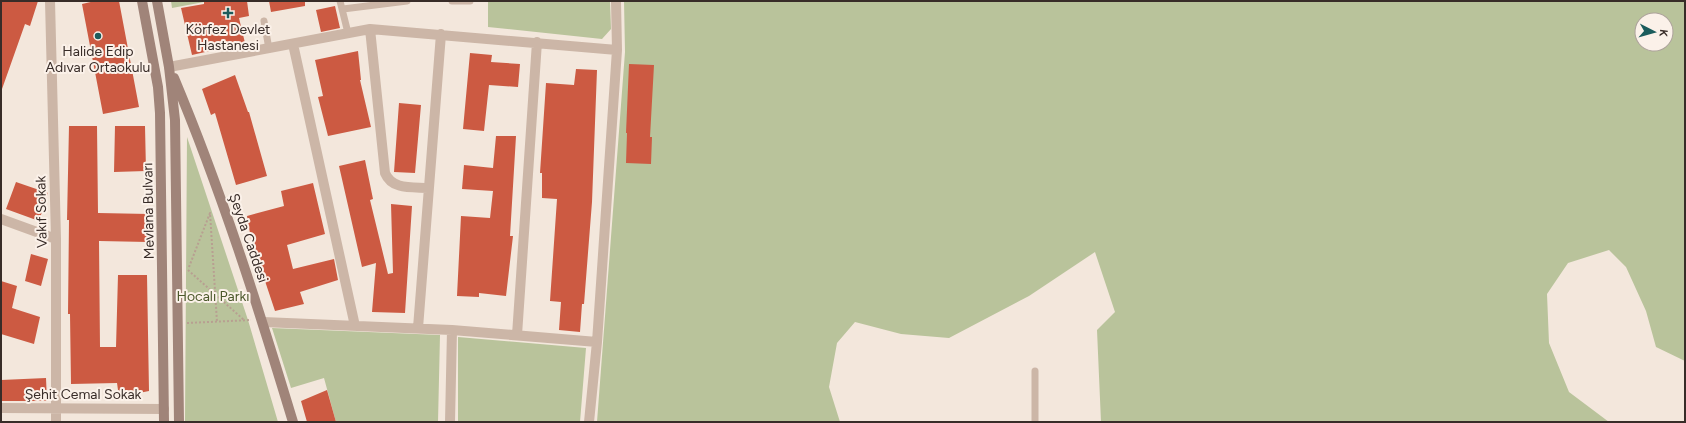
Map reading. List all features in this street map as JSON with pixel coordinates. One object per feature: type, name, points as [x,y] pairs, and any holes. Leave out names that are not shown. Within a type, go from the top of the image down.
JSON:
[{"type":"street","name":"Vakıf Sokak","points":[[50,1],[56,239],[56,422]]},
{"type":"street","name":"Mevlana Bulvarı","points":[[142,1],[155,70],[160,113],[162,174],[164,422]]},
{"type":"street","name":"Mevlana Bulvarı","points":[[157,1],[169,67],[175,120],[179,422]]},
{"type":"street","points":[[589,422],[597,342],[617,50],[616,1]]},
{"type":"street","points":[[155,70],[370,29],[538,42],[617,50]]},
{"type":"street","points":[[370,29],[385,172],[392,183],[400,186],[428,188]]},
{"type":"street","points":[[418,328],[441,34]]},
{"type":"street","points":[[517,335],[538,42]]},
{"type":"street","points":[[294,44],[355,326]]},
{"type":"street","name":"Şeyda Caddesi","points":[[169,67],[200,139],[262,321],[293,422]]},
{"type":"street","points":[[1,219],[56,239]]},
{"type":"street","points":[[262,321],[452,330],[597,342]]},
{"type":"street","points":[[450,422],[452,330]]},
{"type":"street","name":"Şehit Cemal Sokak","points":[[1,408],[164,409]]},
{"type":"lane","points":[[340,1],[348,33]]},
{"type":"lane","points":[[343,9],[407,1]]},
{"type":"lane","points":[[452,1],[470,1]]},
{"type":"lane","points":[[264,21],[269,49]]},
{"type":"lane","points":[[1035,371],[1035,422]]},
{"type":"path","points":[[217,322],[215,295],[210,213],[187,270],[215,295],[244,320]]},
{"type":"path","points":[[178,324],[244,320],[262,321]]},
{"type":"green space","points":[[171,1],[204,1],[204,2],[172,8]]},
{"type":"green space","points":[[488,1],[610,1],[611,29],[602,39],[488,27]]},
{"type":"green space","points":[[624,1],[1685,1],[1685,361],[1656,347],[1646,311],[1626,267],[1609,250],[1568,263],[1547,294],[1549,343],[1569,392],[1609,422],[1101,422],[1097,330],[1115,312],[1095,252],[1029,296],[949,338],[901,334],[855,322],[837,343],[829,387],[840,422],[597,422],[625,52]]},
{"type":"green space","name":"Hocalı Parkı","points":[[187,137],[248,320],[278,422],[185,422]]},
{"type":"green space","points":[[272,328],[440,335],[438,422],[336,422],[324,378],[291,388]]},
{"type":"green space","points":[[458,337],[586,348],[580,422],[458,421]]},
{"type":"building","points":[[1,1],[38,1],[30,26],[25,24],[2,89]]},
{"type":"building","points":[[95,1],[119,1],[139,107],[103,114],[82,4]]},
{"type":"building","points":[[204,1],[247,1],[249,16],[239,18],[245,43],[192,55],[181,8],[204,4]]},
{"type":"building","points":[[269,1],[305,1],[305,6],[271,12]]},
{"type":"building","points":[[335,6],[340,28],[321,32],[316,10]]},
{"type":"building","points":[[358,51],[360,80],[371,127],[328,136],[318,97],[323,96],[315,60]]},
{"type":"building","points":[[470,53],[492,55],[491,62],[520,64],[518,87],[489,85],[484,131],[463,129]]},
{"type":"building","points":[[629,64],[654,65],[650,137],[652,137],[651,164],[626,163]]},
{"type":"building","points":[[576,69],[597,70],[592,202],[584,304],[582,304],[580,332],[559,330],[561,302],[550,301],[557,199],[542,198],[542,173],[540,173],[546,83],[574,85]]},
{"type":"building","points":[[235,75],[249,112],[267,176],[236,185],[215,113],[211,115],[202,89]]},
{"type":"building","points":[[399,103],[421,105],[415,173],[394,172]]},
{"type":"building","points":[[69,126],[97,126],[98,213],[149,214],[148,242],[99,241],[100,347],[116,347],[118,275],[147,275],[149,391],[129,395],[118,390],[117,383],[71,384],[70,314],[68,314],[69,220],[67,220]]},
{"type":"building","points":[[115,126],[145,126],[146,171],[114,172]]},
{"type":"building","points":[[496,136],[516,136],[510,236],[513,236],[506,296],[479,293],[479,297],[457,296],[461,216],[490,218],[493,191],[462,189],[464,165],[493,168]]},
{"type":"building","points":[[365,160],[373,199],[370,200],[388,274],[393,273],[391,204],[412,206],[405,313],[372,312],[376,263],[362,267],[339,166]]},
{"type":"building","points":[[16,182],[48,193],[39,221],[6,209]]},
{"type":"building","points":[[313,183],[325,234],[287,245],[293,269],[334,259],[338,280],[300,292],[304,304],[275,311],[251,239],[247,216],[284,206],[281,191]]},
{"type":"building","points":[[31,254],[48,259],[41,286],[25,281]]},
{"type":"building","points":[[1,281],[17,286],[12,308],[40,317],[34,344],[1,334]]},
{"type":"building","points":[[46,378],[47,401],[1,401],[1,380]]},
{"type":"building","points":[[327,390],[336,422],[307,422],[301,401]]},
{"type":"place","name":"Körfez Devlet Hastanesi","points":[[228,13]]},
{"type":"place","name":"Halide Edip Adıvar Ortaokulu","points":[[98,36]]}]
